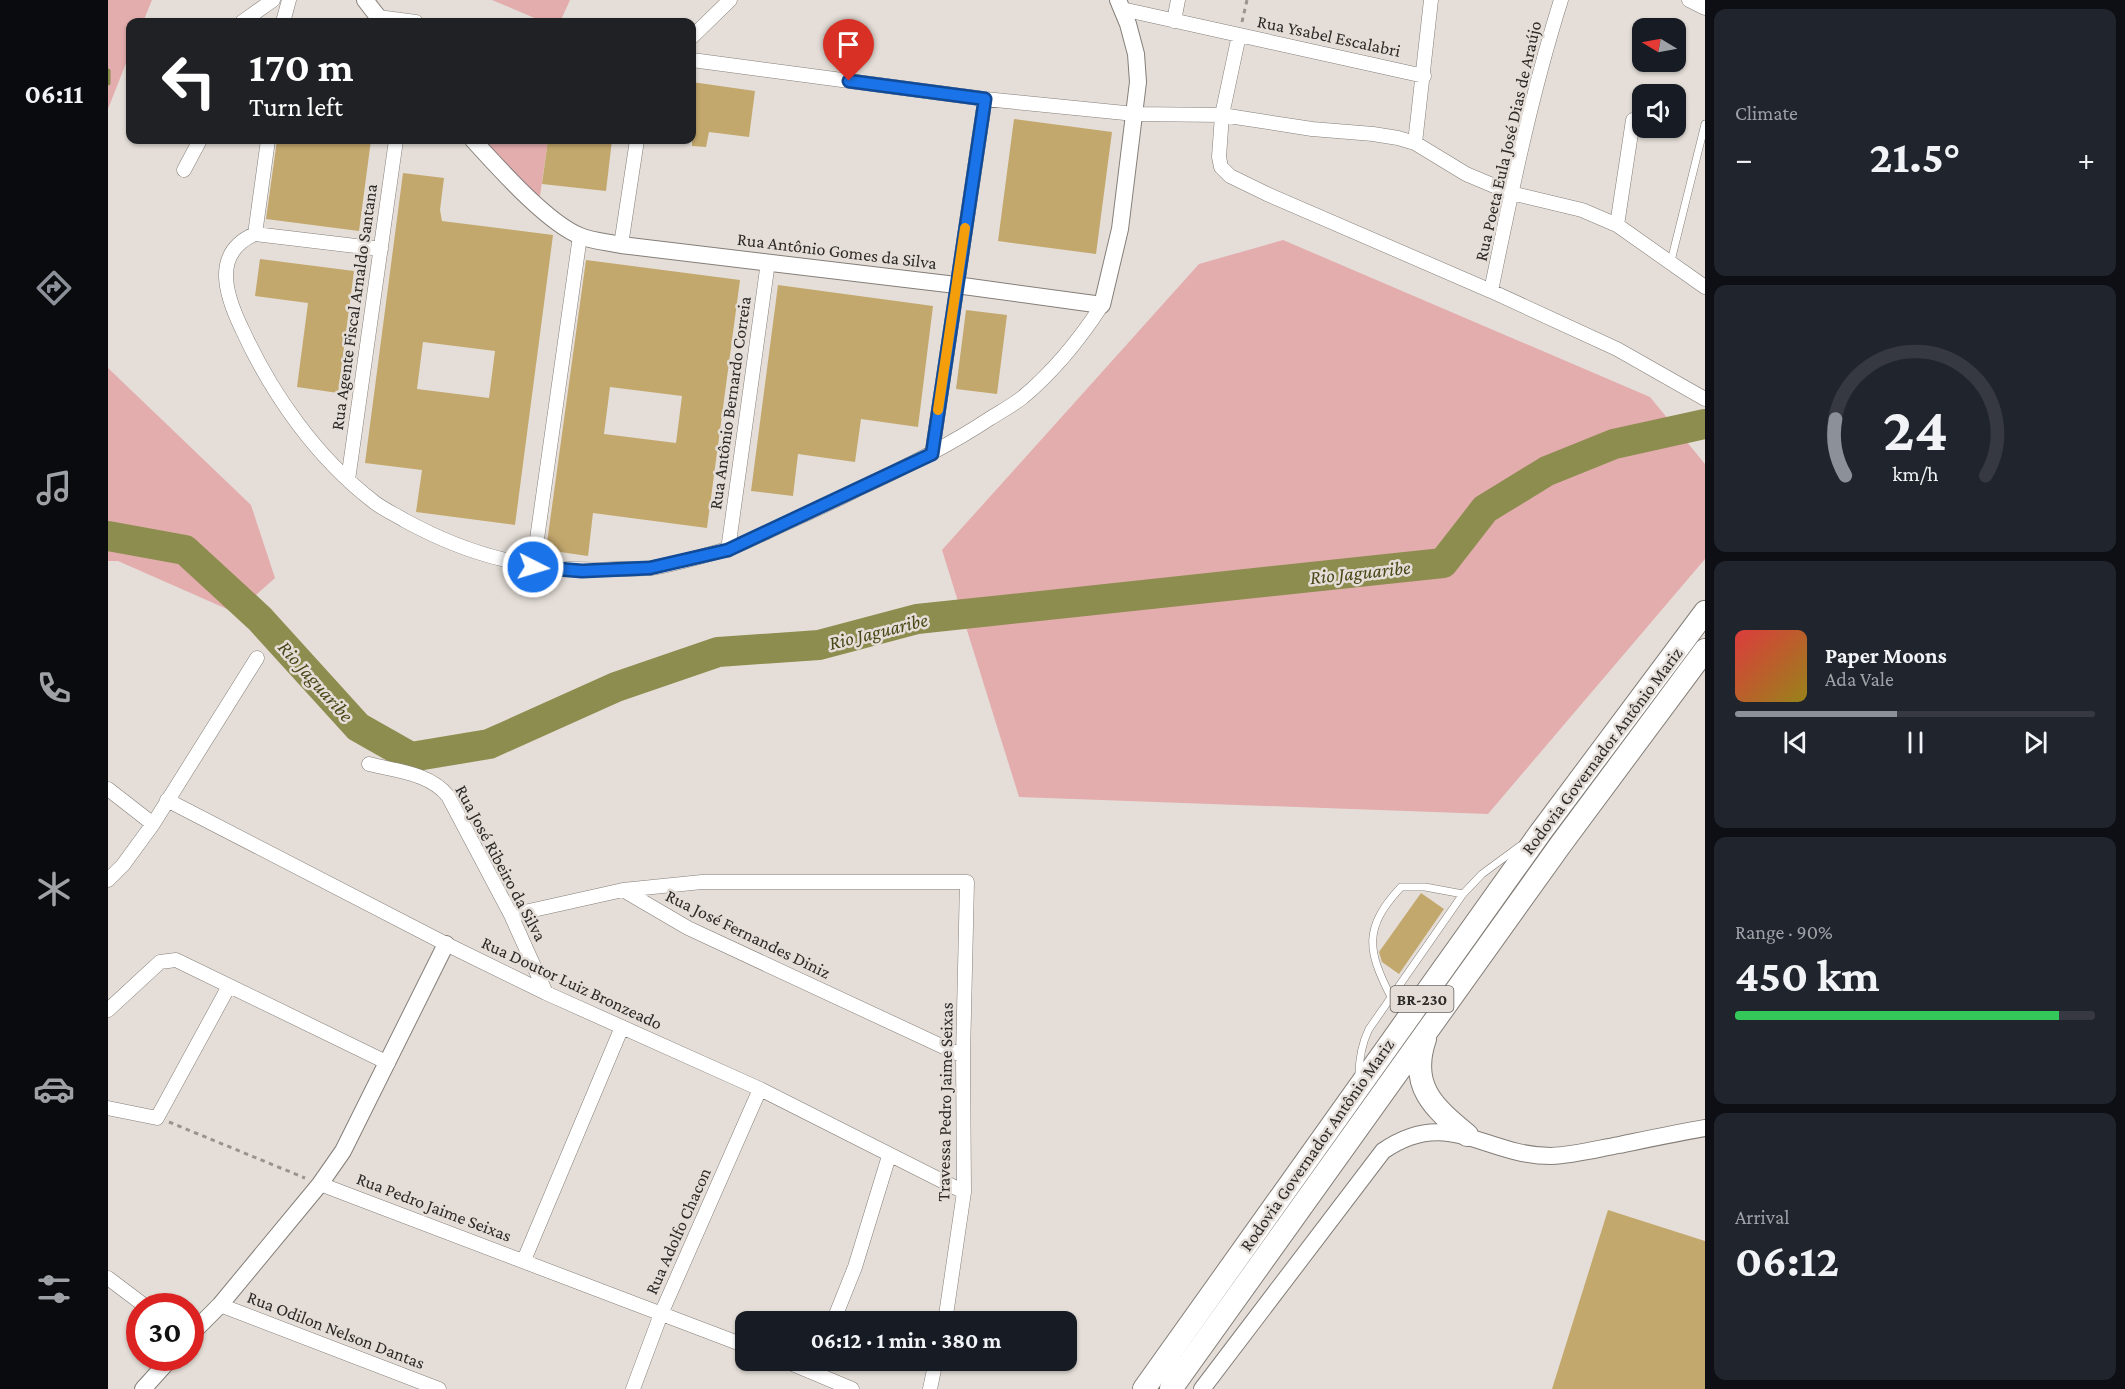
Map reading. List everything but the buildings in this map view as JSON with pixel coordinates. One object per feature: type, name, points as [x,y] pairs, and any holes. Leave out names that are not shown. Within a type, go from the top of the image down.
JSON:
[{"type":"highway","name":"Rodovia Governador Antônio Mariz","points":[[1144,1389],[1540,833],[1705,612]]},
{"type":"highway","name":"Rodovia Governador Antônio Mariz","points":[[1172,1389],[1666,700],[1705,650]]},
{"type":"highway","points":[[1429,1029],[1421,1051],[1422,1085],[1435,1107],[1467,1135]]},
{"type":"street","points":[[248,18],[273,0]]},
{"type":"street","points":[[264,18],[273,0]]},
{"type":"street","points":[[285,18],[289,0]]},
{"type":"street","points":[[365,0],[378,18]]},
{"type":"street","points":[[696,33],[730,0]]},
{"type":"street","points":[[1174,21],[1179,0]]},
{"type":"street","points":[[1415,143],[1431,0]]},
{"type":"street","name":"Rua Poeta Eula José Dias de Araújo","points":[[1491,291],[1511,193],[1546,48],[1561,0]]},
{"type":"street","points":[[1689,0],[1705,8]]},
{"type":"street","points":[[381,249],[255,234],[247,237],[231,254],[226,267],[227,289],[232,309],[280,399],[348,480],[377,505],[421,530],[472,552],[533,567],[582,571],[650,568],[728,550],[932,454],[1022,398],[1082,335],[1102,305],[1120,229],[1138,82],[1136,54],[1120,5]]},
{"type":"street","name":"Rua Ysabel Escalabri","points":[[1120,5],[1174,21],[1424,76]]},
{"type":"street","points":[[1239,35],[1222,115],[1219,157],[1221,167],[1230,176],[1617,349],[1705,399]]},
{"type":"street","points":[[696,61],[985,99],[1134,114],[1222,115],[1312,129],[1373,134],[1415,143],[1466,174],[1511,193],[1582,210],[1617,225],[1705,287]]},
{"type":"street","points":[[932,454],[985,99]]},
{"type":"street","points":[[1617,225],[1632,127]]},
{"type":"street","points":[[184,170],[199,144]]},
{"type":"street","points":[[255,234],[267,144]]},
{"type":"street","name":"Rua Agente Fiscal Arnaldo Santana","points":[[348,480],[395,144]]},
{"type":"street","name":"Rua Antônio Gomes da Silva","points":[[477,144],[532,200],[557,222],[580,236],[621,245],[1102,305]]},
{"type":"street","points":[[621,245],[636,144]]},
{"type":"street","points":[[533,567],[580,236]]},
{"type":"street","name":"Rua Antônio Bernardo Correia","points":[[728,550],[768,262]]},
{"type":"street","points":[[108,880],[123,865],[153,824],[257,658]]},
{"type":"street","name":"Rua José Ribeiro da Silva","points":[[369,764],[427,779],[442,788],[511,915],[546,993]]},
{"type":"street","points":[[108,789],[153,824]]},
{"type":"street","name":"Rua Doutor Luiz Bronzeado","points":[[167,801],[446,944],[546,993],[760,1089],[964,1192]]},
{"type":"street","name":"Travessa Pedro Jaime Seixas","points":[[623,890],[702,882],[967,882],[963,1056],[964,1192],[947,1311]]},
{"type":"street","points":[[511,915],[623,890]]},
{"type":"street","name":"Rua José Fernandes Diniz","points":[[623,890],[688,928],[963,1056]]},
{"type":"street","points":[[204,1321],[220,1305],[320,1184],[343,1151],[446,944]]},
{"type":"street","points":[[108,1010],[160,962],[176,960],[388,1063]]},
{"type":"street","points":[[108,1108],[157,1118],[229,986]]},
{"type":"street","points":[[524,1260],[622,1027]]},
{"type":"street","name":"Rua Adolfo Chacon","points":[[633,1389],[661,1314],[760,1089]]},
{"type":"street","points":[[1202,1389],[1383,1151],[1403,1139],[1441,1132],[1467,1135],[1525,1153],[1550,1156],[1581,1153],[1705,1128]]},
{"type":"street","points":[[837,1311],[855,1267],[889,1156]]},
{"type":"street","name":"Rua Pedro Jaime Seixas","points":[[320,1184],[735,1342]]},
{"type":"street","points":[[108,1278],[128,1293]]},
{"type":"street","name":"Rua Odilon Nelson Dantas","points":[[220,1305],[438,1389]]},
{"type":"street","points":[[143,1389],[159,1371]]},
{"type":"street","points":[[820,1371],[852,1389]]},
{"type":"street","points":[[930,1389],[934,1371]]},
{"type":"lane","points":[[1671,261],[1705,124]]},
{"type":"lane","points":[[1360,1086],[1359,1059],[1362,1042],[1463,894],[1501,858],[1540,833]]},
{"type":"lane","points":[[1391,997],[1372,952],[1373,929],[1386,904],[1401,887],[1425,887],[1463,894]]},
{"type":"path","points":[[1239,35],[1247,0]]},
{"type":"path","points":[[157,1118],[320,1184]]},
{"type":"shaded area","points":[[108,0],[152,0],[145,18],[126,18],[126,63],[108,109]]},
{"type":"shaded area","points":[[492,0],[570,0],[562,18],[535,18]]},
{"type":"shaded area","points":[[483,144],[547,144],[539,203]]},
{"type":"shaded area","points":[[1283,240],[1650,397],[1705,464],[1705,559],[1488,814],[1019,797],[942,550],[1199,264]]},
{"type":"shaded area","points":[[108,368],[251,505],[275,578],[236,613],[118,561],[108,561]]},
{"type":"waterway","points":[[108,71],[108,83]]},
{"type":"waterway","name":"Rio Jaguaribe","points":[[108,536],[185,550],[260,619],[358,727],[411,757],[489,744],[616,687],[718,652],[819,645],[917,619],[1443,563],[1485,509],[1547,471],[1614,444],[1705,424]]},
{"type":"slow traffic","points":[[938,410],[965,228]]},
{"type":"route","points":[[533,567],[582,571],[650,568],[728,550],[932,454],[985,99],[849,81]]}]
